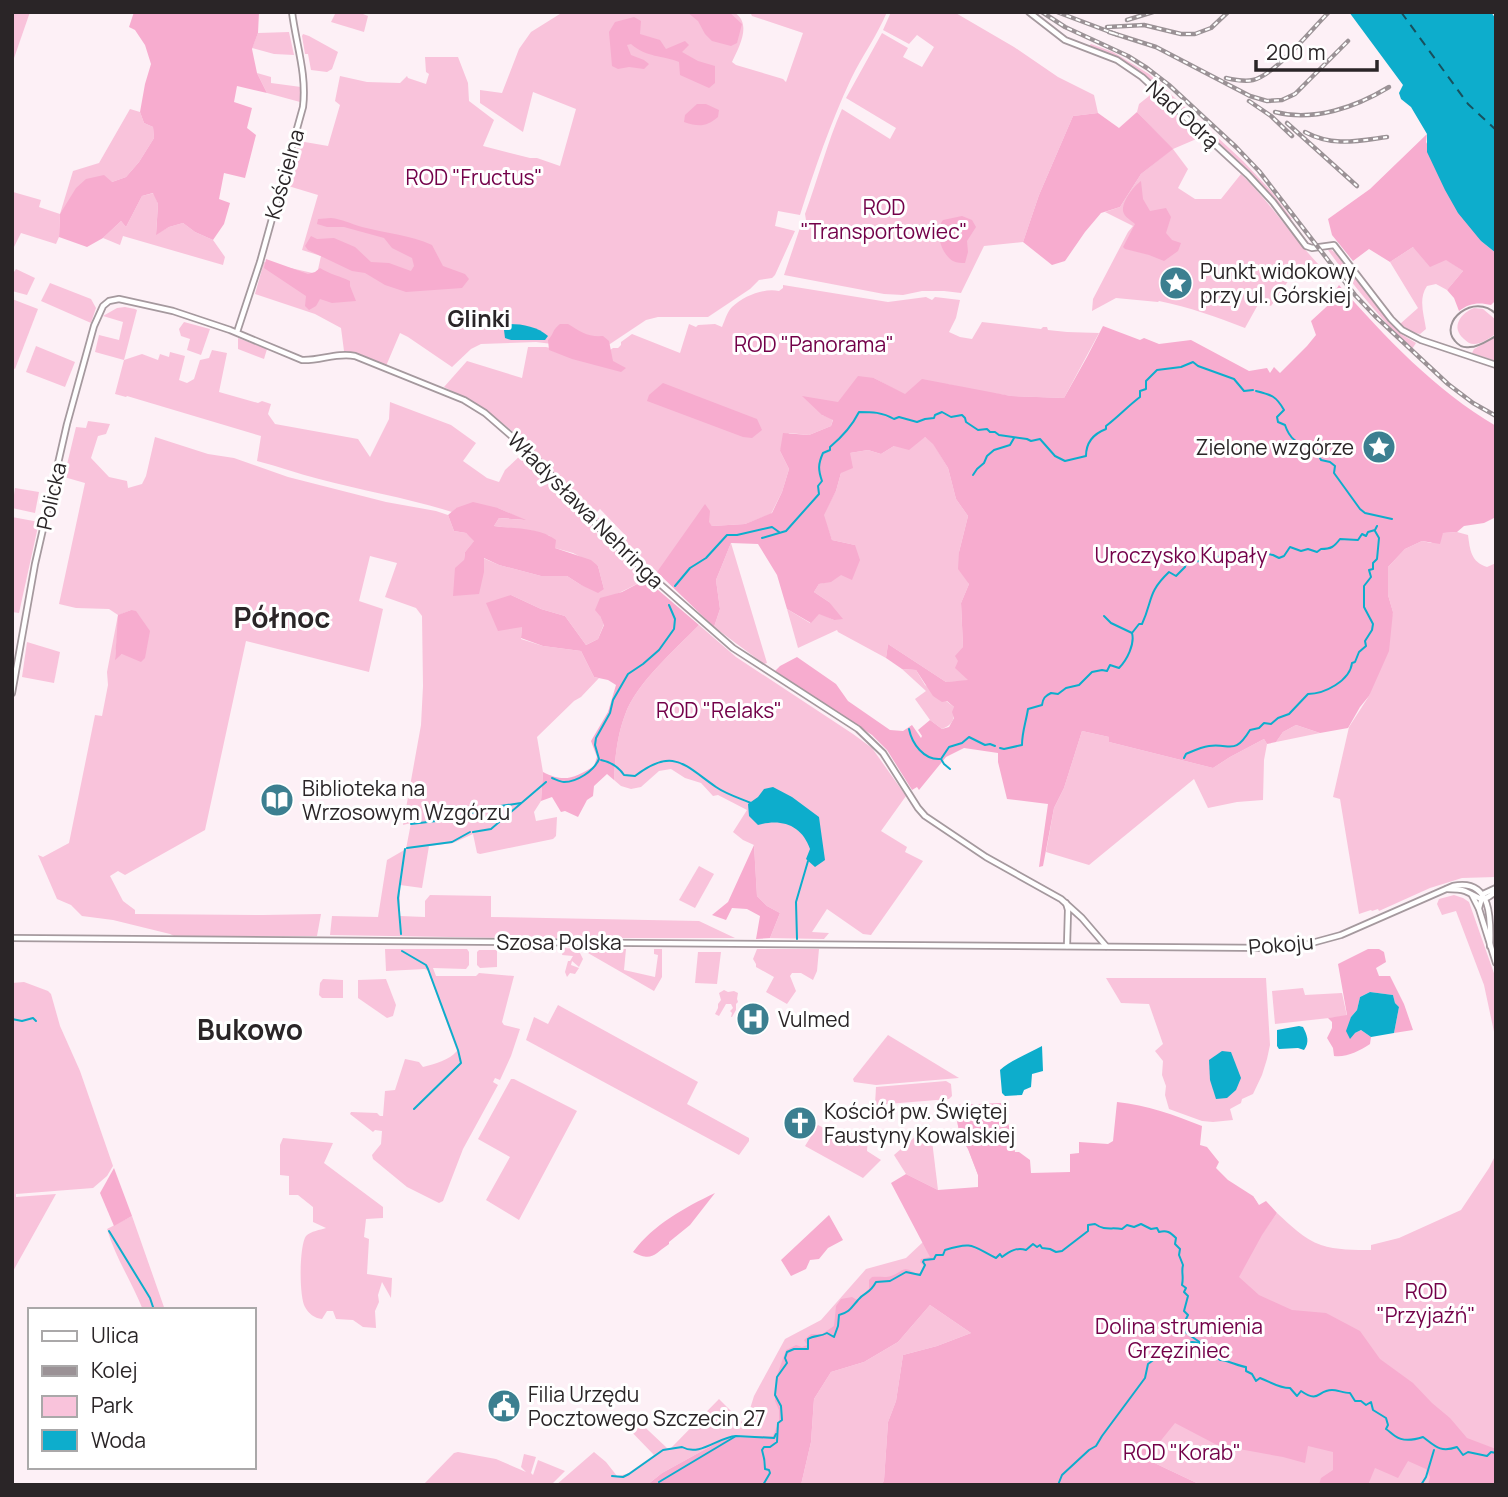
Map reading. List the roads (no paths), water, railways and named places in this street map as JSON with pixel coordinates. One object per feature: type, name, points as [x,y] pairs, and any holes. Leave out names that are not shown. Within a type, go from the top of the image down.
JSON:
[{"type":"street","name":"Kościelna","points":[[237,332],[260,262],[303,107],[302,68],[292,12]]},
{"type":"street","name":"Nad Odrą","points":[[1029,12],[1068,41],[1114,58],[1142,76],[1248,175],[1273,202],[1305,245],[1312,248],[1334,245],[1392,321],[1404,332],[1496,365]]},
{"type":"street","name":"Władysława Nehringa","points":[[106,303],[119,299],[154,306],[237,332],[303,360],[343,355],[357,357],[478,407],[531,453],[616,546],[732,647],[858,729],[873,742],[890,762],[925,817],[986,857],[1065,902],[1106,946]]},
{"type":"street","name":"Policka","points":[[12,693],[36,559],[69,415],[96,322],[106,303]]},
{"type":"street","name":"Pokoju","points":[[1106,946],[1280,948],[1308,944],[1341,934],[1459,885],[1478,889],[1482,898]]},
{"type":"street","points":[[1447,889],[1464,890],[1482,898],[1488,908],[1490,946]]},
{"type":"street","points":[[1496,889],[1482,898],[1479,909],[1496,963]]},
{"type":"street","points":[[1065,902],[1068,913],[1067,946]]},
{"type":"street","name":"Szosa Polska","points":[[12,938],[1106,946]]},
{"type":"water","points":[[1349,12],[1491,12],[1496,19],[1496,253],[1481,241],[1458,213],[1427,152],[1427,134],[1411,107],[1401,99],[1399,93],[1403,85]]},
{"type":"water","points":[[510,324],[540,330],[548,336],[545,340],[511,340],[505,338],[504,330]]},
{"type":"water","points":[[773,787],[819,817],[825,860],[815,867],[806,859],[810,849],[796,829],[775,822],[758,825],[749,816],[748,804],[764,789]]},
{"type":"water","points":[[1370,992],[1393,995],[1399,1007],[1394,1033],[1371,1037],[1361,1030],[1350,1039],[1346,1031],[1351,1017],[1357,1010],[1360,997]]},
{"type":"water","points":[[1303,1027],[1307,1038],[1304,1050],[1279,1049],[1277,1030]]},
{"type":"water","points":[[1042,1046],[1043,1071],[1032,1074],[1031,1087],[1024,1090],[1022,1095],[1005,1096],[1002,1093],[1000,1070]]},
{"type":"water","points":[[1222,1051],[1231,1052],[1241,1078],[1236,1090],[1227,1098],[1216,1099],[1210,1080],[1209,1060]]},
{"type":"waterway","points":[[762,538],[786,531],[819,494],[818,486],[822,481],[819,464],[823,453],[830,450],[859,412],[917,422],[934,418],[942,412],[951,417],[962,415],[966,422],[978,430],[987,429],[999,435],[1031,441],[1040,439],[1055,456],[1065,461],[1086,456],[1091,439],[1106,429],[1106,426],[1140,397],[1140,391],[1146,389],[1146,381],[1157,370],[1181,367],[1193,362],[1234,379],[1244,391],[1253,390]]},
{"type":"waterway","points":[[1256,391],[1276,399],[1284,410],[1277,417],[1278,422],[1285,425],[1293,439],[1316,449],[1321,460],[1335,466],[1334,473],[1360,509],[1365,513],[1392,519]]},
{"type":"waterway","points":[[973,475],[987,456],[994,450],[1010,445],[1014,438]]},
{"type":"waterway","points":[[1000,748],[1022,745],[1028,709],[1042,705],[1047,695],[1058,694],[1066,688],[1079,685],[1092,672],[1107,671],[1110,665],[1119,668],[1130,652],[1132,633],[1142,624],[1154,591],[1169,572],[1176,576],[1186,563],[1212,562],[1215,557],[1234,556],[1241,551],[1279,558],[1284,556],[1290,547],[1317,552],[1332,547],[1340,539],[1358,540],[1362,534],[1366,536],[1377,526]]},
{"type":"waterway","points":[[675,586],[690,568],[706,558],[727,535],[772,527],[779,532]]},
{"type":"waterway","points":[[1184,758],[1186,754],[1197,749],[1236,746],[1250,730],[1259,728],[1264,723],[1271,724],[1289,714],[1308,694],[1328,689],[1347,675],[1359,652],[1366,646],[1365,641],[1372,630],[1373,624],[1364,607],[1364,586],[1371,577],[1369,570],[1373,569],[1373,563],[1377,559],[1379,538],[1375,531]]},
{"type":"waterway","points":[[552,778],[564,782],[574,780],[589,772],[597,763],[599,759],[596,738],[610,713],[613,700],[628,674],[659,650],[674,629],[675,619],[669,605]]},
{"type":"waterway","points":[[1104,616],[1111,623],[1132,633]]},
{"type":"waterway","points":[[909,729],[913,740],[924,754],[940,759]]},
{"type":"waterway","points":[[950,769],[941,759],[949,747],[962,743],[969,737],[985,745],[995,746]]},
{"type":"waterway","points":[[601,760],[614,765],[624,775],[635,776],[659,762],[677,762],[728,794],[751,803]]},
{"type":"waterway","points":[[473,832],[491,829],[546,782]]},
{"type":"waterway","points":[[411,824],[453,819],[487,808],[521,803]]},
{"type":"waterway","points":[[407,848],[452,842],[470,832]]},
{"type":"waterway","points":[[401,934],[398,898],[405,849]]},
{"type":"waterway","points":[[797,939],[796,902],[808,861]]},
{"type":"waterway","points":[[402,951],[426,965],[461,1063],[414,1109]]},
{"type":"waterway","points":[[12,1019],[22,1021],[33,1018],[36,1021]]},
{"type":"waterway","points":[[763,1485],[770,1473],[765,1469],[762,1450],[777,1442],[778,1423],[782,1420],[781,1406],[775,1395],[777,1377],[787,1363],[787,1352],[808,1349],[808,1339],[813,1337],[827,1333],[834,1337],[839,1315],[846,1313],[876,1282],[890,1281],[906,1272],[920,1275],[925,1265],[924,1260],[934,1259],[936,1255],[943,1255],[945,1250],[961,1246],[972,1246],[996,1258],[1000,1254],[1002,1257],[1017,1249],[1026,1250],[1033,1244],[1056,1252],[1062,1251],[1088,1231],[1088,1225],[1095,1224],[1105,1228],[1122,1229],[1127,1225],[1134,1227],[1141,1224],[1151,1229],[1157,1228],[1159,1232],[1168,1232],[1176,1238],[1175,1244],[1180,1249],[1183,1265],[1182,1285],[1188,1296],[1184,1311],[1188,1315],[1184,1323],[1185,1332],[1220,1360],[1246,1367],[1246,1371],[1252,1374],[1256,1381],[1260,1378],[1290,1388],[1297,1396],[1301,1391],[1312,1396],[1332,1390],[1350,1393],[1355,1401],[1366,1405],[1371,1402],[1373,1410],[1386,1418],[1386,1429],[1398,1438],[1409,1440],[1423,1437],[1442,1449],[1457,1447],[1463,1455],[1468,1452],[1487,1456],[1491,1452],[1496,1453]]},
{"type":"waterway","points":[[109,1231],[150,1298],[153,1308]]},
{"type":"waterway","points":[[1058,1485],[1062,1475],[1096,1446],[1145,1378],[1148,1364],[1156,1358],[1156,1353],[1176,1345],[1201,1343]]},
{"type":"waterway","points":[[659,1482],[736,1436],[774,1438],[776,1434]]},
{"type":"waterway","points":[[612,1476],[623,1477],[629,1474],[663,1450],[682,1447],[695,1450],[736,1436]]},
{"type":"waterway","points":[[1421,1485],[1434,1450]]},
{"type":"tram line","points":[[1496,314],[1487,308],[1469,308],[1461,312],[1451,326],[1451,333],[1457,343],[1466,347],[1477,346],[1496,336]]},
{"type":"railway","points":[[1042,12],[1065,27],[1128,56],[1169,85],[1259,171],[1355,295],[1375,316],[1448,384],[1496,416]]},
{"type":"railway","points":[[1057,12],[1118,35]]},
{"type":"railway","points":[[1127,20],[1153,12]]},
{"type":"railway","points":[[1107,27],[1144,25],[1181,34],[1195,34],[1211,28],[1228,12]]},
{"type":"railway","points":[[1226,78],[1253,80],[1272,70],[1328,13]]},
{"type":"railway","points":[[1109,32],[1156,47],[1250,96],[1267,101],[1282,100],[1295,94],[1348,41]]},
{"type":"railway","points":[[1275,112],[1305,115],[1334,111],[1363,101],[1389,87]]},
{"type":"railway","points":[[1249,101],[1271,116],[1292,136]]},
{"type":"railway","points":[[1287,123],[1357,186]]},
{"type":"railway","points":[[1305,132],[1335,141],[1387,137]]},
{"type":"place","name":"Punkt widokowy przy ul. Górskiej","points":[[1176,283]]},
{"type":"place","name":"Zielone wzgórze","points":[[1379,447]]},
{"type":"place","name":"Biblioteka na Wrzosowym Wzgórzu","points":[[277,800]]},
{"type":"place","name":"Vulmed","points":[[753,1019]]},
{"type":"place","name":"Kościół pw. Świętej Faustyny Kowalskiej","points":[[800,1123]]},
{"type":"place","name":"Filia Urzędu Pocztowego Szczecin 27","points":[[504,1406]]},
{"type":"district","name":"Glinki","points":[[479,318]]},
{"type":"district","name":"Północ","points":[[282,617]]},
{"type":"district","name":"Bukowo","points":[[250,1029]]},
{"type":"park label","name":"ROD \"Fructus\"","points":[[474,177]]},
{"type":"park label","name":"ROD \"Transportowiec\"","points":[[884,219]]},
{"type":"park label","name":"ROD \"Panorama\"","points":[[814,344]]},
{"type":"park label","name":"Uroczysko Kupały","points":[[1181,555]]},
{"type":"park label","name":"ROD \"Relaks\"","points":[[719,710]]},
{"type":"park label","name":"ROD \"Przyjaźń\"","points":[[1426,1303]]},
{"type":"park label","name":"Dolina strumienia Grzęziniec","points":[[1179,1338]]},
{"type":"park label","name":"ROD \"Korab\"","points":[[1182,1452]]}]
